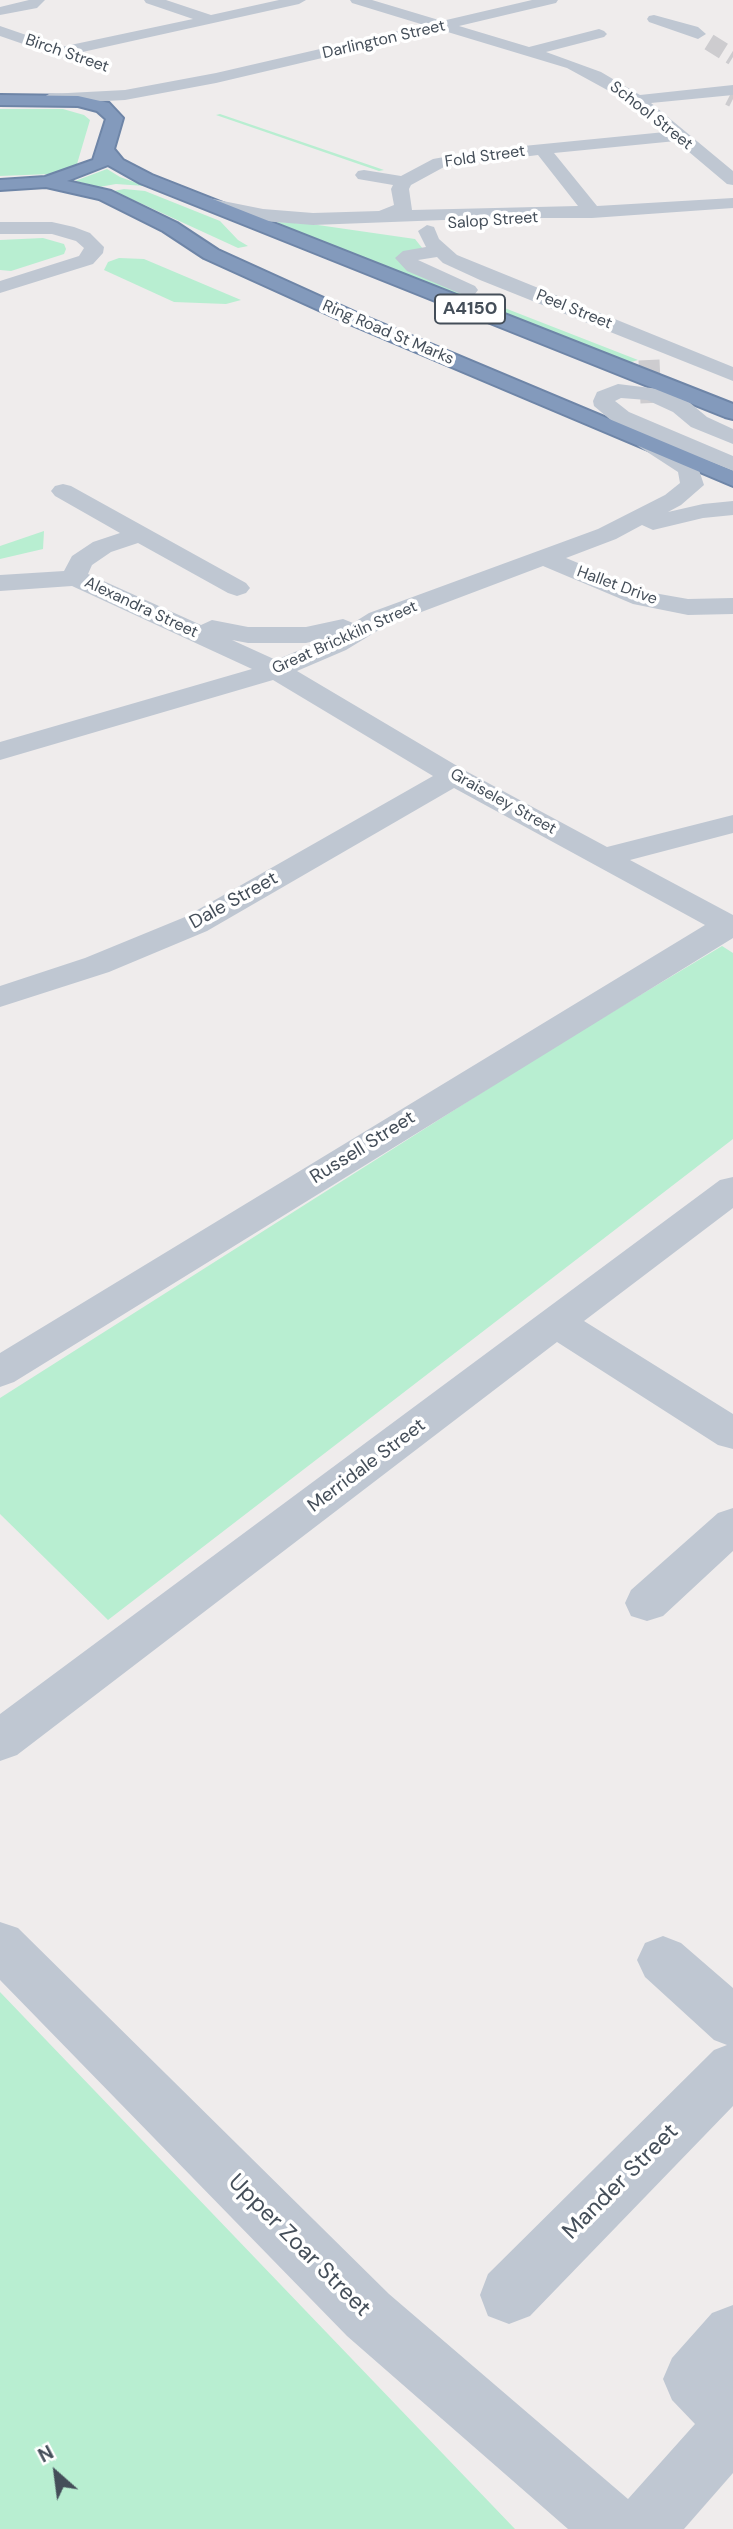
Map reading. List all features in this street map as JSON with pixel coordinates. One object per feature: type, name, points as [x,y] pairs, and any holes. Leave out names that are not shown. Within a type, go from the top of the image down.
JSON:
[{"type":"highway","points":[[4,99],[49,99],[103,107],[116,118],[106,151]]},
{"type":"highway","name":"A4150","points":[[6,185],[46,182],[83,172],[101,163],[106,151],[117,164],[129,171],[208,204],[733,412]]},
{"type":"highway","name":"Ring Road St Marks","points":[[46,182],[105,195],[170,227],[211,254],[352,318],[733,479]]},
{"type":"highway","points":[[6,185],[60,195],[144,231],[211,254]]},
{"type":"street","points":[[152,0],[211,19]]},
{"type":"street","points":[[60,52],[299,0]]},
{"type":"street","name":"School Street","points":[[357,0],[595,75],[637,100],[733,180]]},
{"type":"street","name":"Darlington Street","points":[[49,99],[136,93],[216,78],[551,0]]},
{"type":"street","points":[[0,10],[32,4]]},
{"type":"street","points":[[654,19],[693,30],[703,38]]},
{"type":"street","name":"Birch Street","points":[[0,32],[101,66]]},
{"type":"street","points":[[528,52],[599,34]]},
{"type":"street","name":"Darlington Street","points":[[116,118],[134,104],[202,85],[216,78]]},
{"type":"street","points":[[637,100],[724,91]]},
{"type":"street","points":[[500,133],[520,151]]},
{"type":"street","name":"Fold Street","points":[[404,182],[426,161],[678,136]]},
{"type":"street","name":"Fold Street","points":[[542,149],[592,212]]},
{"type":"street","points":[[364,176],[404,182],[400,189],[404,208],[380,218]]},
{"type":"street","name":"Salop Street","points":[[208,204],[273,217],[313,219],[508,212],[592,212],[733,203]]},
{"type":"street","name":"Salop Street","points":[[313,219],[346,226],[427,231],[445,223],[554,217],[592,212]]},
{"type":"street","points":[[0,228],[52,228],[91,241],[94,247],[93,254],[86,260],[0,287]]},
{"type":"street","points":[[427,231],[430,241],[445,255],[446,266],[450,272],[649,360]]},
{"type":"street","points":[[445,255],[410,254],[405,258],[414,267],[453,284],[512,308],[543,315]]},
{"type":"street","name":"Peel Street","points":[[445,255],[729,370]]},
{"type":"street","points":[[733,437],[699,422],[681,407],[651,394],[618,391],[604,401],[605,406],[621,417],[733,464]]},
{"type":"street","points":[[651,403],[659,418],[733,450]]},
{"type":"street","name":"Great Brickkiln Street","points":[[0,751],[195,696],[276,670],[337,644],[378,620],[607,534],[673,500],[692,485],[689,469],[646,441]]},
{"type":"street","points":[[63,491],[237,588]]},
{"type":"street","points":[[607,534],[703,511],[733,508]]},
{"type":"street","points":[[73,578],[82,561],[102,547],[140,534]]},
{"type":"street","name":"Hallet Drive","points":[[544,558],[642,599],[688,607],[733,606]]},
{"type":"street","name":"Alexandra Street","points":[[0,583],[73,578],[276,670]]},
{"type":"street","points":[[165,619],[248,635],[306,635],[378,620]]},
{"type":"street","name":"Graiseley Street","points":[[276,670],[454,776],[730,927]]},
{"type":"street","name":"Dale Street","points":[[0,997],[97,965],[196,924],[454,776]]},
{"type":"street","points":[[604,857],[733,824]]},
{"type":"street","name":"Russell Street","points":[[0,1372],[730,927]]},
{"type":"street","name":"Merridale Street","points":[[0,1741],[733,1189]]},
{"type":"street","points":[[557,1323],[733,1434]]},
{"type":"street","points":[[646,1602],[733,1525]]},
{"type":"street","name":"Upper Zoar Street","points":[[0,1945],[368,2315],[615,2529]]},
{"type":"street","points":[[663,1960],[733,2022]]},
{"type":"street","name":"Mander Street","points":[[509,2295],[733,2068]]},
{"type":"street","points":[[733,2334],[693,2379],[733,2421]]},
{"type":"street","points":[[643,2529],[733,2427]]},
{"type":"green space","points":[[0,109],[63,109],[84,115],[90,120],[77,164],[67,170],[50,174],[0,176]]},
{"type":"green space","points":[[220,114],[384,170],[379,171],[216,115]]},
{"type":"green space","points":[[107,169],[145,186],[116,184],[99,187],[75,181]]},
{"type":"green space","points":[[114,191],[145,191],[220,221],[238,240],[248,246],[238,248]]},
{"type":"green space","points":[[277,224],[415,239],[423,249],[404,252],[443,284],[638,360],[628,363]]},
{"type":"green space","points":[[43,238],[64,244],[64,254],[11,271],[0,270],[0,240]]},
{"type":"green space","points":[[119,258],[144,259],[241,300],[226,304],[174,302],[104,270],[108,262]]},
{"type":"green space","points":[[44,531],[43,549],[0,559],[0,546]]},
{"type":"green space","points":[[722,946],[733,953],[733,1139],[108,1620],[0,1514],[0,1398],[552,1048]]},
{"type":"green space","points":[[0,1992],[515,2529],[0,2529]]},
{"type":"tunnel","points":[[709,42],[733,57]]},
{"type":"tunnel","points":[[729,97],[733,99]]},
{"type":"tunnel","points":[[649,360],[651,403]]}]
